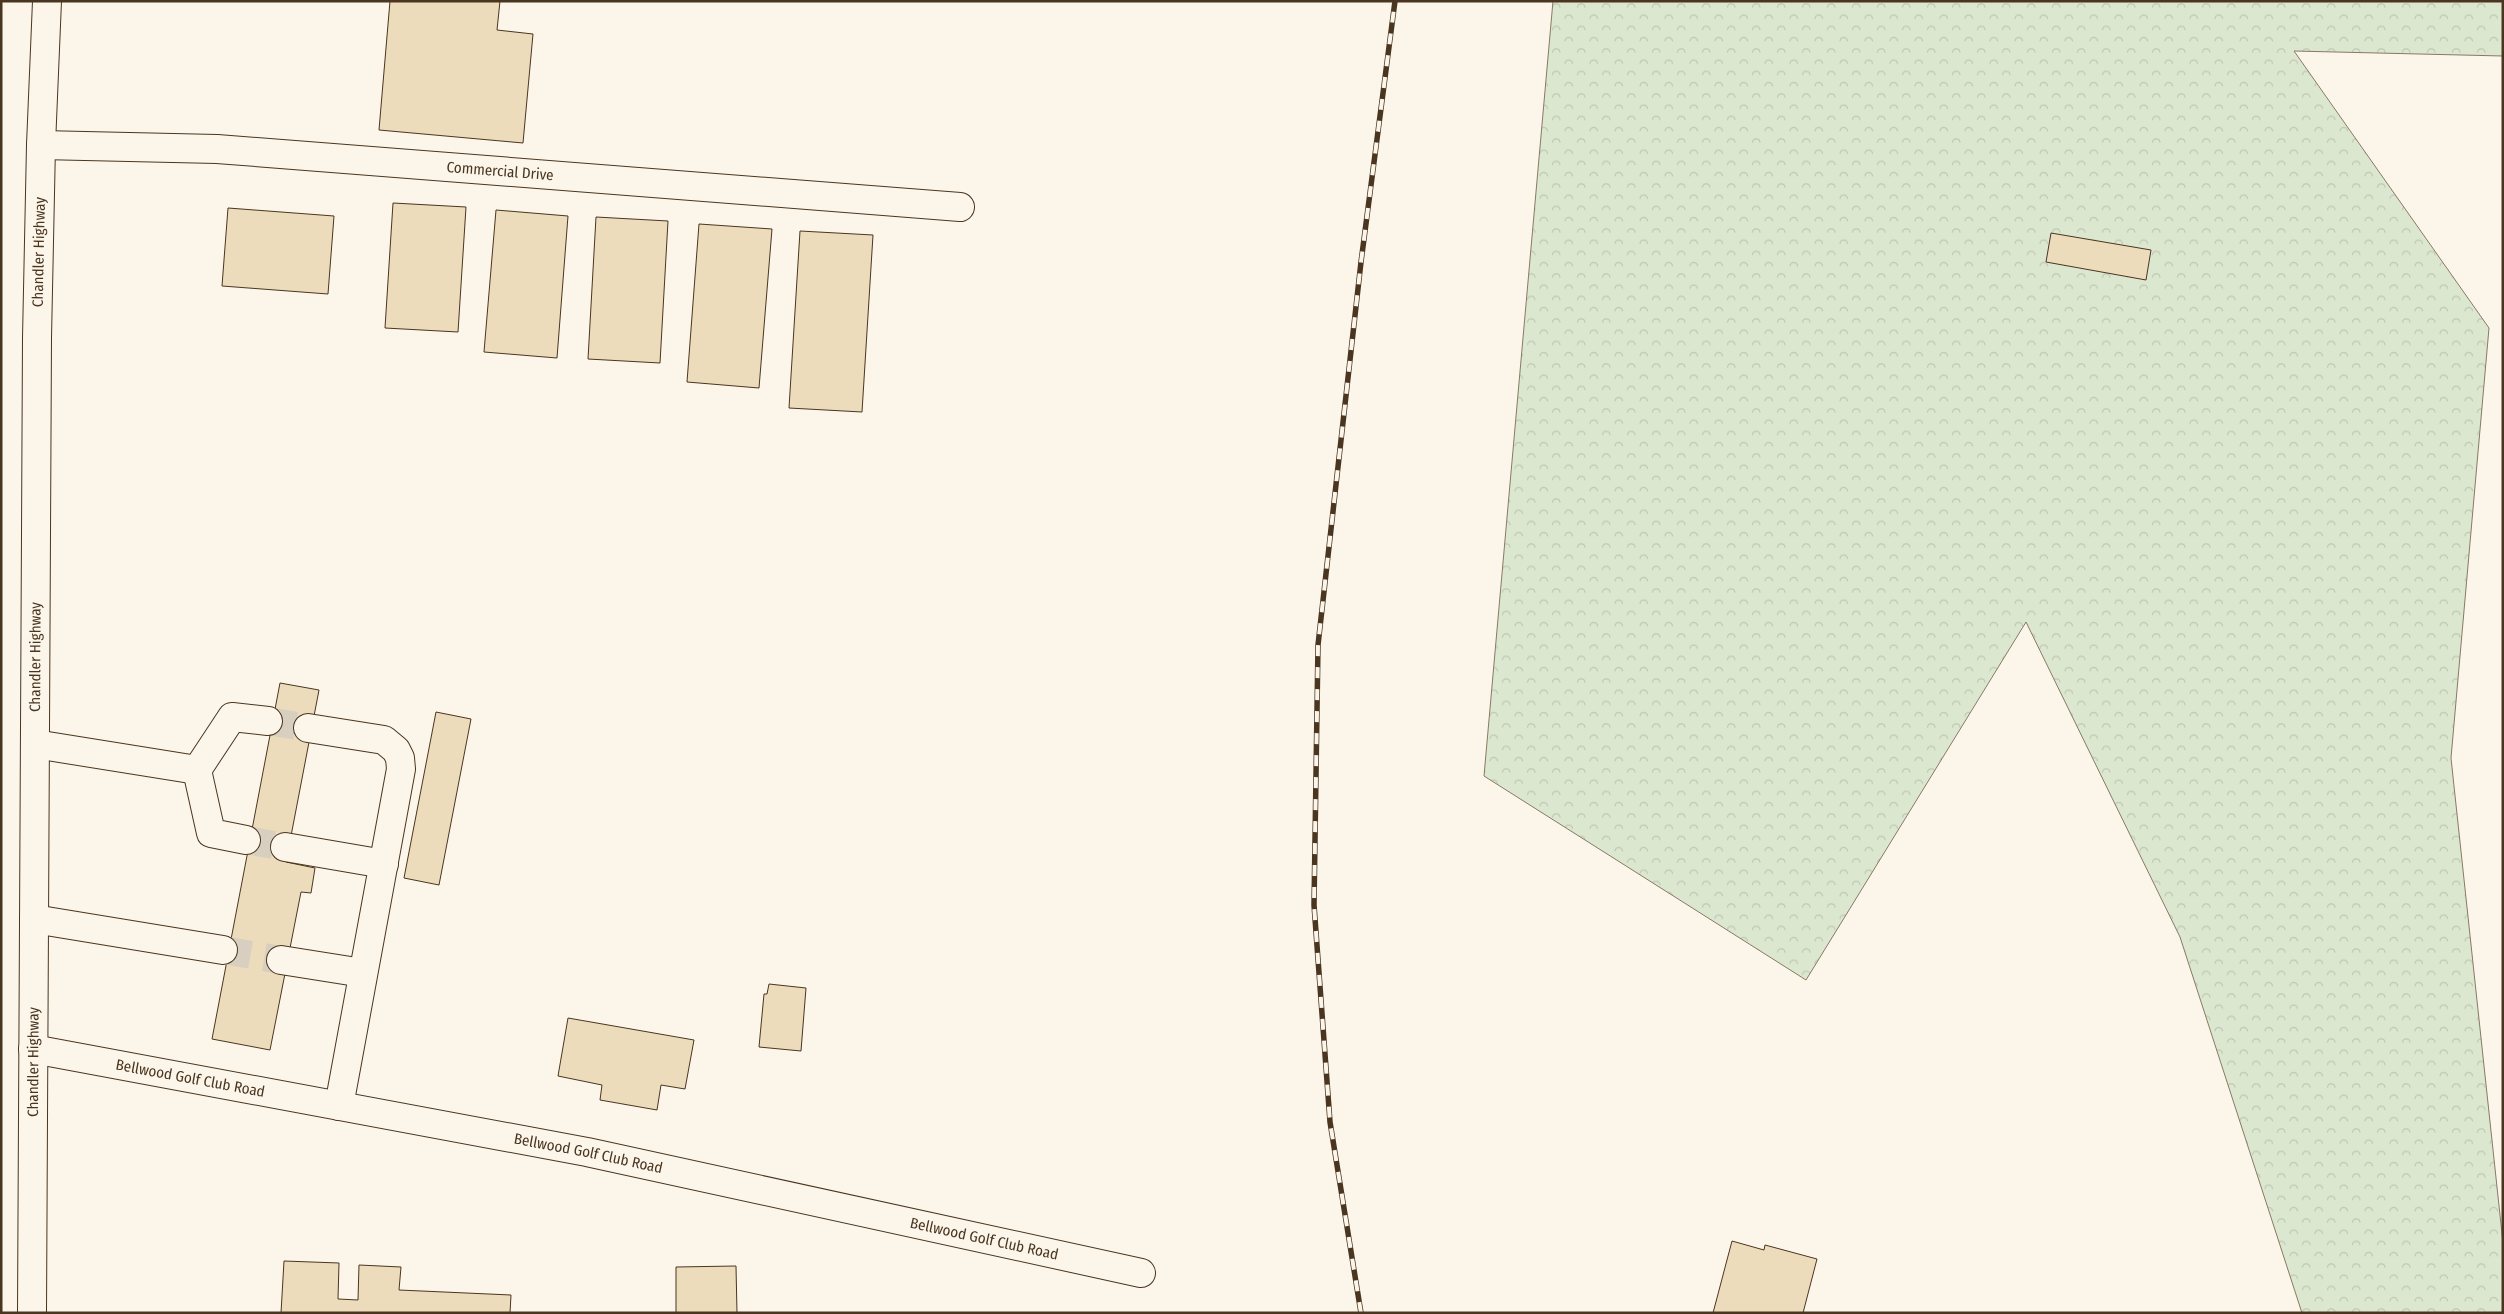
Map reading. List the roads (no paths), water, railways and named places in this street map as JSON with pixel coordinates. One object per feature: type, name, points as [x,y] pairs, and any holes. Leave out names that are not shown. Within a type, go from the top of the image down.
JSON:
[{"type":"main road","name":"Chandler Highway","points":[[32,1313],[41,144],[47,1]]},
{"type":"main road","name":"Commercial Drive","points":[[41,144],[217,149],[960,207]]},
{"type":"main road","points":[[246,840],[211,833],[197,770],[232,717],[268,720]]},
{"type":"main road","points":[[308,728],[384,740],[396,750],[400,758],[401,769],[339,1106]]},
{"type":"main road","points":[[35,744],[197,770]]},
{"type":"main road","points":[[285,847],[384,864]]},
{"type":"main road","points":[[34,919],[223,950]]},
{"type":"main road","points":[[281,960],[363,973]]},
{"type":"main road","name":"Bellwood Golf Club Road","points":[[33,1049],[587,1152],[1141,1273]]},
{"type":"tunnel","points":[[268,721],[308,728]]},
{"type":"tunnel","points":[[246,840],[285,847]]},
{"type":"tunnel","points":[[223,950],[281,960]]},
{"type":"railway","points":[[1361,1313],[1330,1122],[1314,905],[1318,645],[1361,262],[1395,1]]}]
